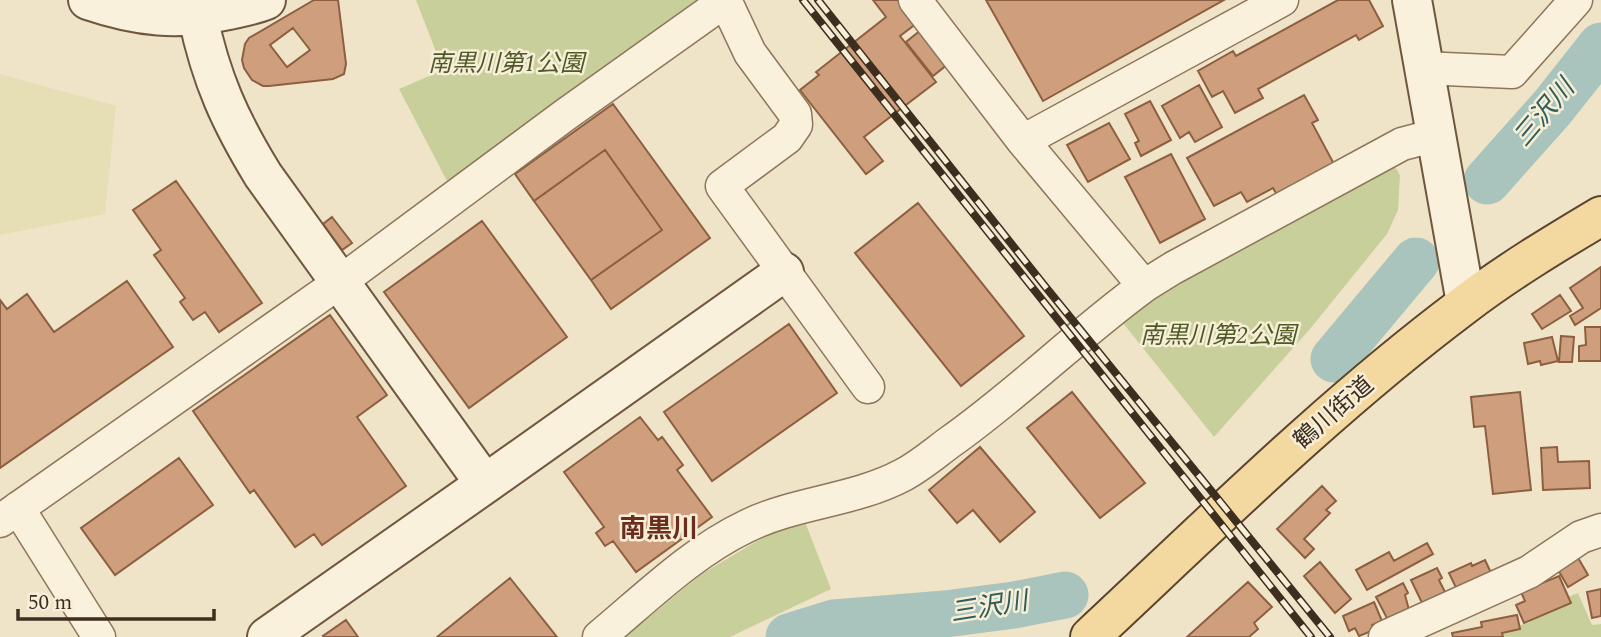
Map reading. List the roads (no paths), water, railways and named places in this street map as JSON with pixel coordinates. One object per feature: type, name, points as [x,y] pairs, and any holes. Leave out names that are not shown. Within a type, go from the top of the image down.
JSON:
[{"type":"main road","name":"鶴川街道","points":[[1090,637],[1336,410],[1466,303],[1601,216]]},
{"type":"street","points":[[88,0],[129,12],[167,17],[198,17],[266,0]]},
{"type":"street","points":[[99,637],[9,514],[340,282],[725,0],[750,53],[795,114],[796,125],[787,138],[722,186],[868,387]]},
{"type":"street","points":[[915,0],[1023,141],[1144,286]]},
{"type":"street","points":[[1023,141],[1282,0]]},
{"type":"street","points":[[1412,0],[1466,303]]},
{"type":"street","points":[[1423,68],[1512,72],[1576,0]]},
{"type":"street","points":[[198,17],[219,93],[242,140],[264,175],[485,484]]},
{"type":"street","points":[[599,637],[697,556],[747,526],[779,514],[873,488],[911,470],[980,421],[1144,286],[1173,268],[1402,144],[1436,135]]},
{"type":"street","points":[[267,637],[784,272]]},
{"type":"street","points":[[1385,637],[1529,572],[1581,537],[1601,530]]},
{"type":"waterway","name":"三沢川","points":[[1487,181],[1552,108],[1601,46]]},
{"type":"waterway","name":"三沢川","points":[[1334,359],[1416,261]]},
{"type":"waterway","name":"三沢川","points":[[789,637],[834,623],[945,614],[1065,595]]},
{"type":"railway","points":[[803,0],[1311,637]]},
{"type":"railway","points":[[818,0],[1044,285],[1330,637]]},
{"type":"district","name":"南黒川","points":[[659,529]]},
{"type":"park label","name":"南黒川第1公園","points":[[506,64]]},
{"type":"park label","name":"南黒川第2公園","points":[[1218,336]]}]
